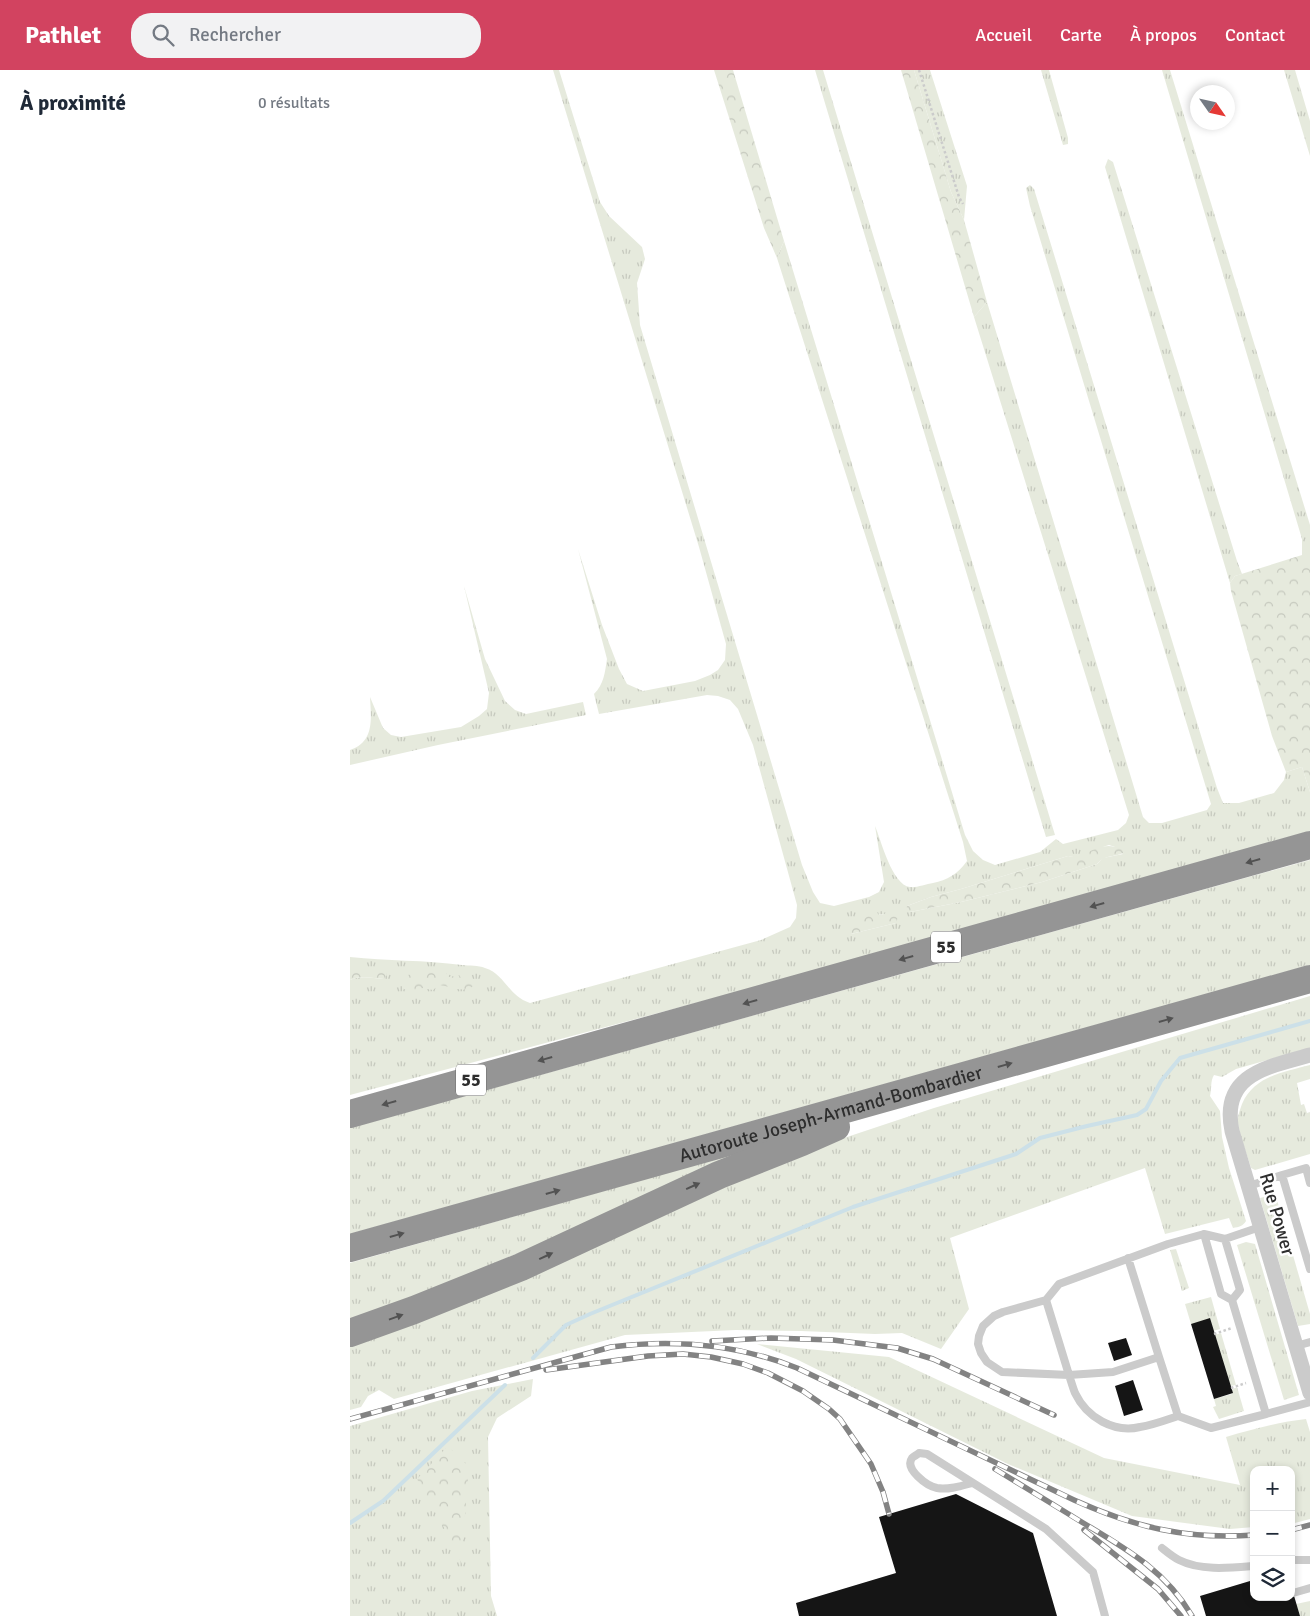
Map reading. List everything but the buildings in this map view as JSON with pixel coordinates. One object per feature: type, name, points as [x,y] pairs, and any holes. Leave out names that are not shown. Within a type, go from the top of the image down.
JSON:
[{"type":"highway","name":"55","points":[[350,1114],[1310,846]]},
{"type":"highway","name":"Autoroute Joseph-Armand-Bombardier","points":[[350,1248],[1310,979]]},
{"type":"highway","points":[[350,1333],[414,1310],[521,1267],[711,1179],[802,1142],[924,1088]]},
{"type":"street","name":"Rue Power","points":[[1310,1055],[1269,1066],[1254,1073],[1236,1090],[1231,1102],[1230,1116],[1232,1131],[1260,1226],[1303,1344],[1310,1393]]},
{"type":"lane","points":[[1248,1186],[1306,1168],[1310,1183]]},
{"type":"lane","points":[[1282,1176],[1310,1269]]},
{"type":"lane","points":[[1159,1357],[1113,1372],[1069,1375],[1002,1372],[987,1362],[978,1344],[979,1336],[986,1321],[1003,1312],[1046,1300],[1059,1284],[1168,1244],[1204,1234],[1225,1239],[1260,1226]]},
{"type":"lane","points":[[1204,1234],[1221,1294],[1232,1300],[1266,1414]]},
{"type":"lane","points":[[1225,1239],[1240,1290],[1232,1300]]},
{"type":"lane","points":[[1128,1258],[1178,1416]]},
{"type":"lane","points":[[1046,1300],[1076,1394],[1094,1416],[1113,1427],[1140,1428],[1178,1416],[1211,1428],[1310,1402]]},
{"type":"lane","points":[[972,1483],[947,1488],[929,1486],[914,1472],[910,1464],[912,1458],[919,1453],[927,1454],[1046,1529],[1093,1572],[1105,1616]]},
{"type":"lane","points":[[1162,1548],[1178,1559],[1188,1563],[1218,1568],[1250,1566]]},
{"type":"lane","points":[[1295,1560],[1310,1560]]},
{"type":"lane","points":[[1295,1593],[1310,1588]]},
{"type":"path","points":[[919,70],[939,138],[962,204]]},
{"type":"path","points":[[1214,1334],[1221,1331]]},
{"type":"path","points":[[1231,1388],[1236,1386]]},
{"type":"green space","points":[[553,70],[559,70],[600,202],[609,216],[642,247],[645,259],[637,283],[640,325],[802,865],[813,892],[820,903],[834,906],[869,897],[879,892],[884,882],[875,826],[893,871],[898,879],[910,887],[948,878],[960,870],[967,861],[963,842],[777,258],[784,241],[965,835],[973,851],[983,860],[995,865],[1040,852],[1056,839],[1063,844],[1118,830],[1126,823],[1129,815],[974,317],[987,302],[1143,817],[1149,823],[1162,823],[1207,810],[1211,804],[1030,206],[1026,188],[1030,185],[1034,189],[1223,803],[1239,803],[1274,793],[1284,780],[1286,772],[1302,767],[1310,792],[1310,831],[726,995],[350,1095],[350,980],[362,977],[384,979],[366,968],[357,969],[350,966],[350,957],[482,967],[492,971],[516,995],[530,1003],[761,940],[790,927],[796,918],[797,905],[753,745],[738,709],[730,700],[707,695],[599,714],[594,694],[602,682],[607,659],[578,549],[602,625],[619,669],[627,684],[643,691],[695,681],[718,670],[725,660],[726,644],[699,547]],"holes":[[[1109,845],[1115,847],[1123,854],[1103,858],[1097,864],[1042,882],[961,902],[910,912],[907,906],[931,897],[1068,856],[1084,854]],[[884,914],[896,923],[851,934],[866,917]]]},
{"type":"green space","points":[[714,70],[733,70],[784,241],[777,258],[764,228]]},
{"type":"green space","points":[[815,70],[823,70],[1055,835],[1046,837]]},
{"type":"green space","points":[[901,70],[914,70],[951,192],[964,220],[987,302],[974,317]]},
{"type":"green space","points":[[914,70],[930,70],[967,186],[964,220],[951,192]]},
{"type":"green space","points":[[1041,70],[1049,70],[1068,144],[1063,145]]},
{"type":"green space","points":[[1162,70],[1170,70],[1310,525],[1310,555],[1302,555],[1302,539]]},
{"type":"green space","points":[[1284,70],[1295,70],[1310,121],[1310,156]]},
{"type":"green space","points":[[1108,159],[1113,162],[1242,574],[1235,576],[1230,583],[1105,167]]},
{"type":"green space","points":[[1302,555],[1310,555],[1310,792],[1302,767],[1286,772],[1272,736],[1230,583],[1235,576]]},
{"type":"green space","points":[[464,586],[485,659],[505,701],[515,710],[526,714],[583,702],[586,715],[350,765],[350,750],[364,741],[368,735],[371,721],[370,697],[383,728],[391,735],[401,737],[461,727],[487,709],[489,693]]},
{"type":"green space","points":[[1122,844],[1127,846],[1127,850],[1124,853],[1105,858],[1097,864],[1042,882],[961,902],[910,912],[906,911],[907,906],[931,897],[1068,856],[1081,855],[1097,848],[1115,847]]},
{"type":"green space","points":[[1310,860],[1310,965],[350,1234],[350,1128]]},
{"type":"green space","points":[[874,909],[879,915],[893,909],[897,911],[896,923],[851,934],[854,920],[866,917],[866,910]]},
{"type":"green space","points":[[351,965],[360,968],[373,967],[382,969],[386,971],[387,975],[384,979],[362,977],[350,980]]},
{"type":"green space","points":[[443,969],[449,977],[459,975],[463,980],[470,980],[473,986],[462,989],[439,985],[433,990],[422,988],[411,992],[404,989],[403,984],[408,975],[412,974],[414,970],[423,971],[425,975]]},
{"type":"green space","points":[[1310,996],[1310,1048],[1236,1069],[1222,1077],[1214,1075],[1212,1080],[1210,1096],[1220,1111],[1222,1137],[1229,1168],[1246,1221],[1241,1226],[1233,1228],[1229,1218],[1165,1234],[1145,1168],[950,1238],[969,1309],[941,1349],[902,1333],[736,1330],[625,1335],[394,1399],[379,1390],[368,1396],[361,1407],[350,1410],[350,1343],[814,1148],[934,1108]]},
{"type":"green space","points":[[1310,1065],[1310,1079],[1297,1083],[1301,1105],[1304,1104],[1307,1113],[1310,1112],[1310,1154],[1255,1170],[1251,1168],[1240,1134],[1238,1121],[1242,1104],[1247,1095],[1262,1081],[1280,1073]]},
{"type":"green space","points":[[730,1155],[731,1162],[350,1325],[350,1263]]},
{"type":"green space","points":[[1272,1195],[1277,1200],[1310,1314],[1310,1324],[1298,1326],[1260,1198]]},
{"type":"green space","points":[[1246,1242],[1255,1244],[1299,1395],[1284,1400],[1237,1245]]},
{"type":"green space","points":[[1176,1249],[1189,1288],[1182,1291],[1170,1250]]},
{"type":"green space","points":[[1211,1297],[1220,1329],[1213,1331],[1191,1324],[1185,1304]]},
{"type":"green space","points":[[1221,1333],[1236,1385],[1230,1386],[1215,1335]]},
{"type":"green space","points":[[757,1344],[889,1357],[1104,1458],[1240,1485],[1226,1437],[1266,1426],[1306,1419],[1310,1432],[1310,1519],[1295,1523],[1295,1466],[1250,1466],[1250,1527],[1230,1529],[1132,1516],[1008,1464],[796,1359]]},
{"type":"green space","points":[[533,1379],[531,1396],[497,1418],[488,1437],[491,1596],[497,1616],[350,1616],[350,1426],[472,1391]]},
{"type":"green space","points":[[1237,1387],[1244,1411],[1219,1419],[1213,1407],[1216,1406],[1214,1399],[1232,1394],[1231,1390]]},
{"type":"green space","points":[[448,1446],[469,1467],[463,1539],[463,1566],[417,1479]]},
{"type":"green space","points":[[1310,1601],[1310,1616],[1300,1616],[1296,1604]]},
{"type":"waterway","points":[[533,1358],[566,1325],[853,1207],[1016,1154],[1040,1138],[1137,1115],[1146,1109],[1161,1081],[1180,1058],[1310,1021]]},
{"type":"waterway","points":[[350,1523],[383,1501],[505,1385]]},
{"type":"railway","points":[[712,1341],[771,1338],[833,1340],[897,1348],[933,1359],[1054,1415]]},
{"type":"railway","points":[[350,1419],[611,1347],[659,1344],[706,1346],[752,1353],[797,1368],[1074,1500],[1118,1518],[1161,1530],[1183,1533],[1229,1536],[1250,1535]]},
{"type":"railway","points":[[546,1370],[648,1356],[683,1354],[711,1357],[743,1364],[768,1373],[803,1391],[840,1419],[871,1464],[883,1492],[889,1514]]},
{"type":"railway","points":[[995,1469],[1143,1561],[1169,1586],[1192,1616]]},
{"type":"railway","points":[[1295,1529],[1310,1525]]},
{"type":"railway","points":[[1084,1530],[1158,1589],[1181,1616]]}]
